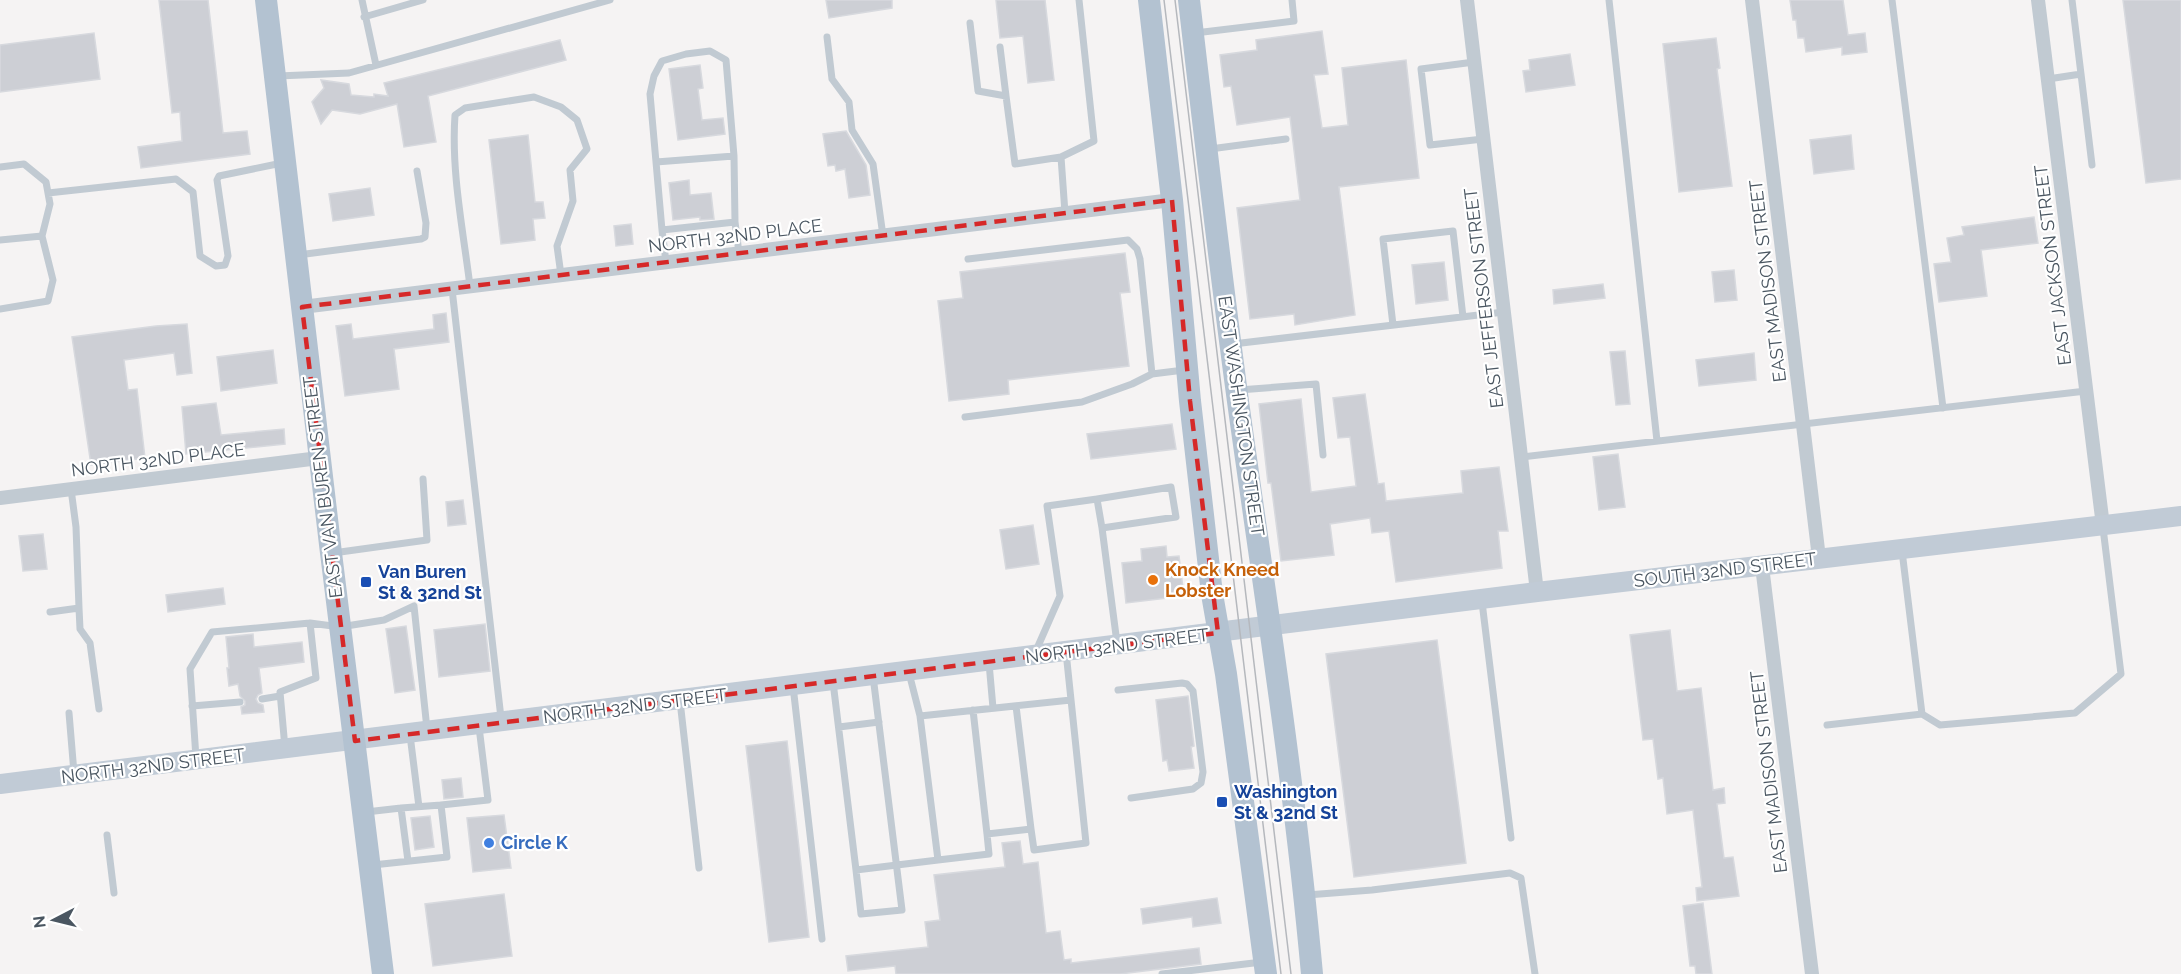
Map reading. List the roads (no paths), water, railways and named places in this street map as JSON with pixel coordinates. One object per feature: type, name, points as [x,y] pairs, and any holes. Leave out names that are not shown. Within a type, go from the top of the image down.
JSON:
[{"type":"main road","name":"EAST VAN BUREN STREET","points":[[266,0],[331,553],[384,974]]},
{"type":"main road","points":[[1149,0],[1212,594],[1265,968]]},
{"type":"main road","name":"EAST WASHINGTON STREET","points":[[1189,0],[1231,345],[1305,896],[1312,974]]},
{"type":"main road","name":"SOUTH 32ND STREET","points":[[1270,626],[2181,516]]},
{"type":"main road","name":"NORTH 32ND STREET","points":[[0,784],[1270,626]]},
{"type":"street","name":"EAST JEFFERSON STREET","points":[[1467,0],[1538,592]]},
{"type":"street","name":"EAST MADISON STREET","points":[[1752,0],[1819,558]]},
{"type":"street","name":"EAST JACKSON STREET","points":[[2038,0],[2103,526]]},
{"type":"street","name":"NORTH 32ND PLACE","points":[[302,307],[1172,200]]},
{"type":"street","name":"NORTH 32ND PLACE","points":[[0,498],[320,458]]},
{"type":"street","name":"EAST MADISON STREET","points":[[1762,566],[1812,974]]},
{"type":"lane","points":[[362,0],[376,65]]},
{"type":"lane","points":[[364,17],[423,0]]},
{"type":"lane","points":[[275,76],[349,73],[610,0]]},
{"type":"lane","points":[[1000,47],[1015,164],[1061,157],[1094,141],[1078,0]]},
{"type":"lane","points":[[1193,33],[1294,21],[1292,0]]},
{"type":"lane","points":[[1609,0],[1657,441]]},
{"type":"lane","points":[[1892,0],[1943,408]]},
{"type":"lane","points":[[2072,0],[2092,165]]},
{"type":"lane","points":[[970,23],[978,91],[1006,96]]},
{"type":"lane","points":[[827,37],[832,79],[849,102],[852,130],[873,164],[883,236]]},
{"type":"lane","points":[[666,262],[650,94],[654,76],[662,61],[686,54],[710,51],[726,60],[734,156],[735,222],[739,254]]},
{"type":"lane","points":[[1474,62],[1421,69],[1430,145],[1483,139]]},
{"type":"lane","points":[[2048,79],[2081,74]]},
{"type":"lane","points":[[470,286],[456,171],[453,134],[455,115],[465,108],[534,97],[561,107],[577,120],[587,149],[570,170],[573,201],[557,246],[561,275]]},
{"type":"lane","points":[[1208,149],[1286,139]]},
{"type":"lane","points":[[656,162],[734,156]]},
{"type":"lane","points":[[1061,157],[1065,213]]},
{"type":"lane","points":[[48,193],[176,179],[193,192],[200,256],[216,266],[225,265],[228,256],[217,180],[219,176],[285,163]]},
{"type":"lane","points":[[0,167],[24,164],[46,182],[50,204],[42,236],[53,280],[48,301],[0,309]]},
{"type":"lane","points":[[296,255],[425,237],[426,223],[417,171]]},
{"type":"lane","points":[[662,230],[735,222]]},
{"type":"lane","points":[[1393,325],[1383,239],[1453,231],[1463,317]]},
{"type":"lane","points":[[0,240],[42,236]]},
{"type":"lane","points":[[968,260],[1128,240],[1137,249],[1140,259],[1152,374]]},
{"type":"lane","points":[[452,289],[501,723]]},
{"type":"lane","points":[[1231,345],[1504,312]]},
{"type":"lane","points":[[965,417],[1082,402],[1132,384],[1152,374],[1187,370]]},
{"type":"lane","points":[[1237,391],[1316,384],[1323,455]]},
{"type":"lane","points":[[1521,457],[2086,391]]},
{"type":"lane","points":[[331,553],[427,540],[423,479]]},
{"type":"lane","points":[[1034,656],[1060,596],[1047,506],[1171,487],[1176,517],[1102,528]]},
{"type":"lane","points":[[71,489],[76,527],[80,629],[90,643],[99,709]]},
{"type":"lane","points":[[1097,499],[1117,646]]},
{"type":"lane","points":[[1827,725],[1922,714],[1940,725],[2075,712],[2121,674],[2103,526]]},
{"type":"lane","points":[[1902,549],[1922,714]]},
{"type":"lane","points":[[1482,599],[1511,838]]},
{"type":"lane","points":[[196,760],[190,669],[212,632],[310,623],[340,627],[384,620],[414,606],[419,733],[418,807]]},
{"type":"lane","points":[[50,612],[79,608]]},
{"type":"lane","points":[[286,749],[280,692],[316,678],[310,623]]},
{"type":"lane","points":[[1016,706],[1034,850],[1086,843],[1066,652]]},
{"type":"lane","points":[[989,662],[993,708]]},
{"type":"lane","points":[[909,672],[920,716],[938,860]]},
{"type":"lane","points":[[833,682],[861,914],[902,910],[873,676]]},
{"type":"lane","points":[[1118,690],[1187,684],[1192,691],[1203,772],[1201,783],[1193,789],[1131,798]]},
{"type":"lane","points":[[793,686],[822,939]]},
{"type":"lane","points":[[262,699],[280,696]]},
{"type":"lane","points":[[680,700],[699,868]]},
{"type":"lane","points":[[920,716],[1071,700]]},
{"type":"lane","points":[[192,706],[240,702]]},
{"type":"lane","points":[[856,870],[989,854],[973,710]]},
{"type":"lane","points":[[69,713],[75,775]]},
{"type":"lane","points":[[838,727],[879,722]]},
{"type":"lane","points":[[363,813],[488,800],[479,726]]},
{"type":"lane","points":[[370,865],[447,857],[441,805]]},
{"type":"lane","points":[[401,808],[408,861]]},
{"type":"lane","points":[[987,834],[1031,829]]},
{"type":"lane","points":[[107,835],[114,893]]},
{"type":"lane","points":[[1305,896],[1510,873],[1521,878],[1535,974]]},
{"type":"lane","points":[[1161,974],[1265,968]]},
{"type":"tram line","points":[[1164,0],[1281,974]]},
{"type":"tram line","points":[[1175,0],[1291,974]]},
{"type":"place","name":"Knock Kneed Lobster","points":[[1153,580]]},
{"type":"place","name":"Van Buren St & 32nd St","points":[[366,582]]},
{"type":"place","name":"Washington St & 32nd St","points":[[1222,802]]},
{"type":"place","name":"Circle K","points":[[489,843]]}]
